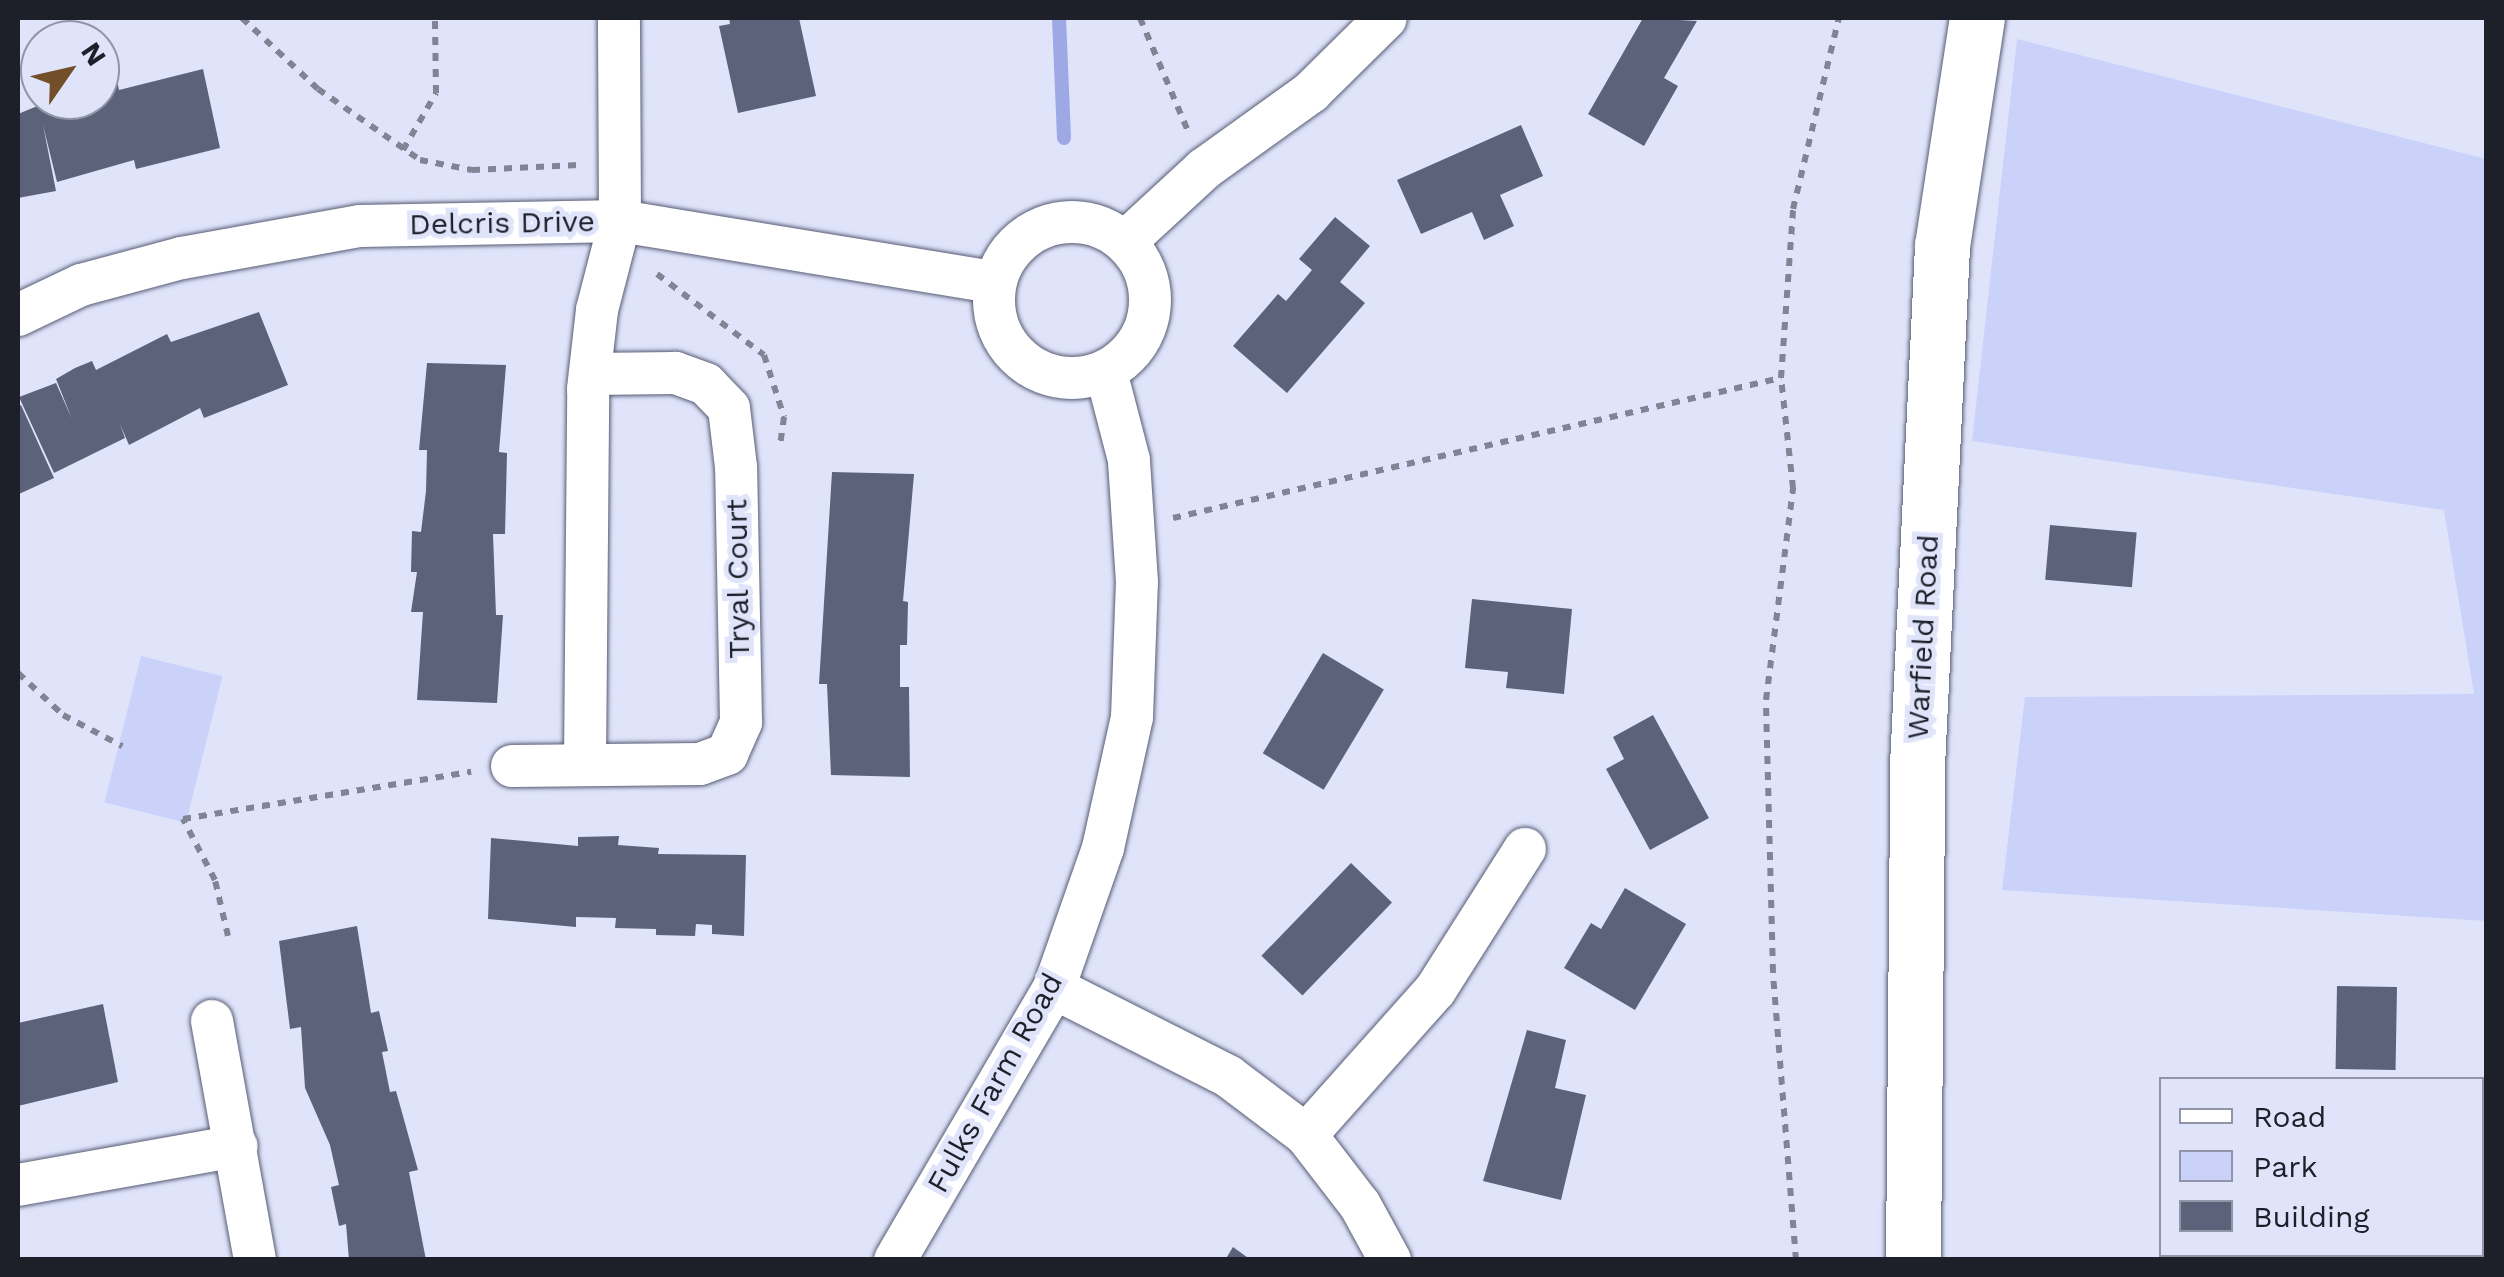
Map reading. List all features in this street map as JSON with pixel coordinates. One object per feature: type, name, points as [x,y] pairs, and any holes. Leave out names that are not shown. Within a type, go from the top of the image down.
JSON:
[{"type":"street","points":[[585,763],[590,374],[616,234],[620,164],[619,18]]},
{"type":"street","points":[[1124,242],[1204,169],[1311,92],[1386,18]]},
{"type":"street","name":"Warfield Road","points":[[1913,1260],[1917,766],[1942,246],[1978,18]]},
{"type":"street","points":[[1082,222],[1124,242],[1147,276],[1150,310],[1135,348],[1106,372],[1069,379],[1025,365],[1004,340],[994,314],[994,282],[1008,254],[1032,232],[1054,223],[1082,222]]},
{"type":"street","name":"Delcris Drive","points":[[18,315],[82,286],[182,258],[360,226],[616,234],[994,282]]},
{"type":"street","name":"Fulks Farm Road","points":[[894,1260],[1054,988],[1102,848],[1132,718],[1134,527],[1129,460],[1106,372]]},
{"type":"street","name":"Tryal Court","points":[[512,766],[700,764],[727,754],[741,722],[736,467],[729,408],[706,384],[675,373],[590,374]]},
{"type":"street","points":[[1306,1136],[1436,990],[1525,849]]},
{"type":"street","points":[[1054,988],[1228,1076],[1306,1136],[1360,1204],[1390,1260]]},
{"type":"street","points":[[212,1021],[256,1260]]},
{"type":"street","points":[[18,1186],[237,1146]]},
{"type":"path","points":[[242,18],[318,89],[420,160],[472,170],[620,164]]},
{"type":"path","points":[[403,150],[436,93],[435,18]]},
{"type":"path","points":[[1140,18],[1204,169]]},
{"type":"path","points":[[1796,1260],[1773,972],[1766,700],[1794,488],[1781,378],[1793,209],[1840,18]]},
{"type":"path","points":[[616,234],[764,355],[784,416],[779,451]]},
{"type":"path","points":[[1134,527],[1781,378]]},
{"type":"path","points":[[18,673],[63,715],[122,746]]},
{"type":"path","points":[[228,936],[216,880],[183,819],[512,766]]},
{"type":"green space","points":[[2017,39],[2486,159],[2486,921],[2002,890],[2025,697],[2474,694],[2444,510],[1972,441]]},
{"type":"green space","points":[[141,656],[223,676],[186,823],[104,803]]},
{"type":"building","points":[[729,18],[799,18],[816,96],[738,113],[719,26],[730,24]]},
{"type":"building","points":[[1643,18],[1697,21],[1664,78],[1678,86],[1644,146],[1588,114]]},
{"type":"building","points":[[203,69],[220,148],[136,169],[134,160],[57,182],[43,125],[56,191],[18,198],[18,114],[20,120],[120,120],[120,90]]},
{"type":"building","points":[[1521,125],[1543,176],[1500,195],[1514,226],[1484,240],[1472,212],[1421,234],[1397,180]]},
{"type":"building","points":[[1335,217],[1370,246],[1340,282],[1365,303],[1287,393],[1233,346],[1278,294],[1286,301],[1312,270],[1299,259]]},
{"type":"building","points":[[259,312],[288,385],[204,418],[200,408],[129,445],[120,424],[125,438],[54,473],[19,397],[56,383],[72,419],[56,379],[75,368],[92,361],[96,370],[167,334],[171,342]]},
{"type":"building","points":[[427,363],[506,365],[499,452],[507,453],[505,534],[493,534],[496,615],[503,615],[497,703],[417,700],[423,612],[411,612],[417,572],[411,572],[412,531],[421,532],[426,491],[427,450],[419,450]]},
{"type":"building","points":[[21,405],[54,478],[19,494],[18,407]]},
{"type":"building","points":[[832,472],[914,474],[903,601],[908,602],[907,645],[900,645],[900,687],[909,687],[910,777],[831,775],[827,684],[819,684]]},
{"type":"building","points":[[2050,525],[2137,533],[2132,587],[2045,580]]},
{"type":"building","points":[[1472,599],[1572,609],[1564,694],[1506,688],[1508,672],[1465,668]]},
{"type":"building","points":[[1323,653],[1384,690],[1324,790],[1263,753]]},
{"type":"building","points":[[1653,715],[1709,818],[1650,850],[1606,769],[1624,759],[1613,737]]},
{"type":"building","points":[[619,836],[618,845],[659,848],[658,854],[746,855],[744,936],[712,934],[712,925],[696,924],[695,936],[656,935],[656,929],[615,928],[616,918],[576,917],[576,927],[488,919],[491,838],[578,846],[578,837]]},
{"type":"building","points":[[1351,863],[1392,903],[1302,995],[1261,956]]},
{"type":"building","points":[[1625,888],[1686,924],[1635,1010],[1564,968],[1591,923],[1601,929]]},
{"type":"building","points":[[357,926],[371,1013],[379,1011],[388,1051],[382,1052],[390,1092],[396,1091],[418,1170],[409,1172],[426,1260],[349,1260],[346,1224],[339,1226],[331,1187],[339,1185],[330,1145],[305,1088],[301,1027],[290,1029],[279,941]]},
{"type":"building","points":[[2337,986],[2397,987],[2396,1070],[2336,1069]]},
{"type":"building","points":[[103,1004],[118,1082],[18,1106],[18,1023]]},
{"type":"building","points":[[1527,1030],[1566,1040],[1555,1088],[1586,1095],[1561,1200],[1483,1181]]},
{"type":"building","points":[[1233,1247],[1251,1260],[1225,1260]]},
{"type":"building","points":[[2326,1257],[2382,1257],[2382,1260]]},
{"type":"waterway","points":[[1059,18],[1064,138]]}]
